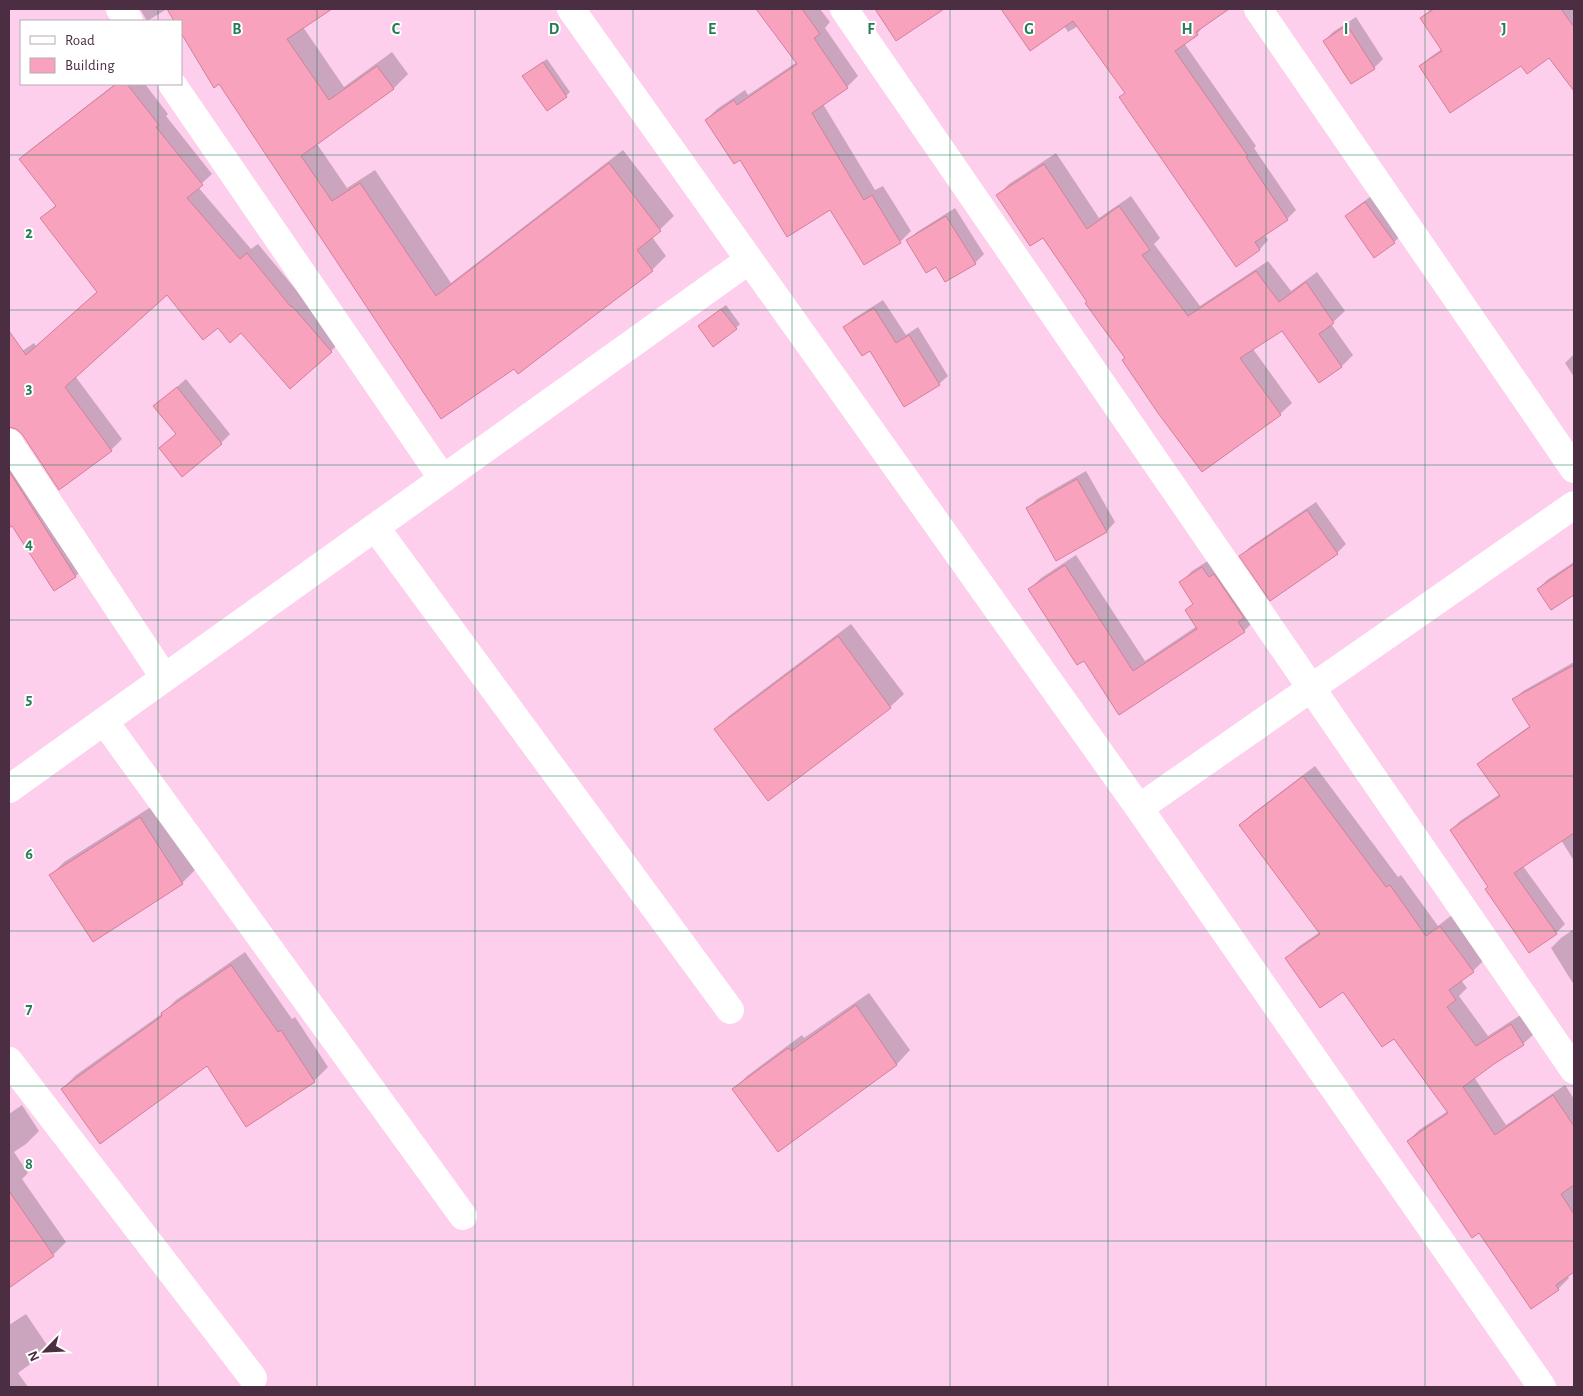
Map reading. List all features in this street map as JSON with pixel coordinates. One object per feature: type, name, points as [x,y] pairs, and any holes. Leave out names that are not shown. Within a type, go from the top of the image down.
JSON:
[{"type":"street","points":[[120,9],[128,20]]},
{"type":"street","points":[[571,9],[1139,808],[1542,1387]]},
{"type":"street","points":[[844,9],[1574,1070]]},
{"type":"street","points":[[1258,9],[1574,469]]},
{"type":"street","points":[[173,85],[443,479]]},
{"type":"street","points":[[9,789],[749,260]]},
{"type":"street","points":[[9,443],[164,677]]},
{"type":"street","points":[[1139,808],[1574,505]]},
{"type":"street","points":[[375,527],[730,1010]]},
{"type":"street","points":[[104,721],[463,1216]]},
{"type":"street","points":[[9,1061],[252,1378]]},
{"type":"building","points":[[167,9],[332,9],[287,39],[329,100],[377,66],[394,89],[301,156],[332,201],[360,183],[436,296],[609,163],[661,231],[637,250],[653,271],[518,374],[514,369],[441,419],[219,84],[214,88],[182,35],[182,20],[173,20]]},
{"type":"building","points":[[756,9],[802,9],[820,34],[814,38],[848,88],[812,113],[864,200],[872,195],[901,243],[864,265],[830,210],[787,237],[740,160],[734,164],[705,120],[734,100],[737,105],[797,64]]},
{"type":"building","points":[[875,9],[944,9],[896,41]]},
{"type":"building","points":[[1001,9],[1229,9],[1196,32],[1198,35],[1175,51],[1248,156],[1246,157],[1288,220],[1255,242],[1260,250],[1236,267],[1119,97],[1125,93],[1073,21],[1030,51]]},
{"type":"building","points":[[1434,9],[1561,9],[1574,27],[1574,91],[1549,58],[1527,74],[1521,66],[1450,113],[1419,66],[1442,51],[1420,18]]},
{"type":"building","points":[[1347,25],[1375,69],[1351,84],[1323,41]]},
{"type":"building","points":[[543,62],[567,97],[547,111],[522,76]]},
{"type":"building","points":[[115,85],[128,85],[159,125],[156,127],[203,185],[187,198],[240,259],[247,253],[291,307],[332,352],[290,389],[241,333],[230,343],[218,328],[203,340],[167,295],[65,387],[112,451],[59,490],[22,434],[16,429],[9,427],[9,331],[26,355],[97,292],[40,218],[56,206],[19,159]]},
{"type":"building","points":[[1044,164],[1087,229],[1119,206],[1150,250],[1142,255],[1188,316],[1256,271],[1279,302],[1306,282],[1334,323],[1319,334],[1342,367],[1319,383],[1282,331],[1240,358],[1281,415],[1202,472],[1158,413],[1122,360],[1125,358],[1085,303],[1087,302],[1043,238],[1030,246],[996,195]]},
{"type":"building","points":[[1365,202],[1395,243],[1374,258],[1345,216]]},
{"type":"building","points":[[946,216],[976,264],[945,282],[936,267],[926,273],[906,240]]},
{"type":"building","points":[[874,308],[896,343],[909,335],[940,385],[904,407],[870,351],[862,356],[843,327]]},
{"type":"building","points":[[721,309],[737,329],[713,347],[698,326]]},
{"type":"building","points":[[177,387],[222,444],[182,477],[159,448],[176,434],[153,406]]},
{"type":"building","points":[[9,471],[76,577],[54,591],[12,526],[9,528]]},
{"type":"building","points":[[1077,479],[1107,532],[1056,561],[1026,508]]},
{"type":"building","points":[[1307,510],[1338,554],[1270,601],[1239,556]]},
{"type":"building","points":[[1574,564],[1574,595],[1551,610],[1537,589]]},
{"type":"building","points":[[1065,565],[1133,671],[1197,629],[1185,610],[1193,604],[1179,582],[1202,567],[1209,577],[1214,574],[1244,618],[1238,622],[1245,632],[1119,715],[1084,661],[1077,665],[1028,589]]},
{"type":"building","points":[[838,636],[891,708],[768,801],[714,729]]},
{"type":"building","points":[[1574,665],[1574,833],[1514,873],[1557,934],[1529,953],[1485,889],[1488,887],[1450,830],[1500,796],[1477,764],[1530,727],[1512,699]]},
{"type":"building","points":[[1303,776],[1386,887],[1390,885],[1426,936],[1440,926],[1474,972],[1449,990],[1456,1000],[1447,1007],[1476,1046],[1511,1024],[1524,1045],[1463,1087],[1495,1135],[1553,1095],[1574,1126],[1574,1185],[1561,1194],[1574,1214],[1574,1272],[1556,1285],[1559,1290],[1531,1309],[1479,1233],[1472,1238],[1407,1141],[1448,1113],[1394,1039],[1382,1047],[1343,992],[1320,1008],[1285,958],[1320,934],[1239,825]]},
{"type":"building","points":[[140,817],[183,884],[93,942],[49,875]]},
{"type":"building","points":[[231,965],[278,1032],[281,1030],[315,1082],[246,1127],[207,1066],[100,1144],[61,1089],[162,1016],[161,1013]]},
{"type":"building","points":[[856,1005],[897,1065],[778,1152],[732,1089],[788,1048],[791,1051]]},
{"type":"building","points":[[9,1191],[54,1256],[9,1288]]}]
